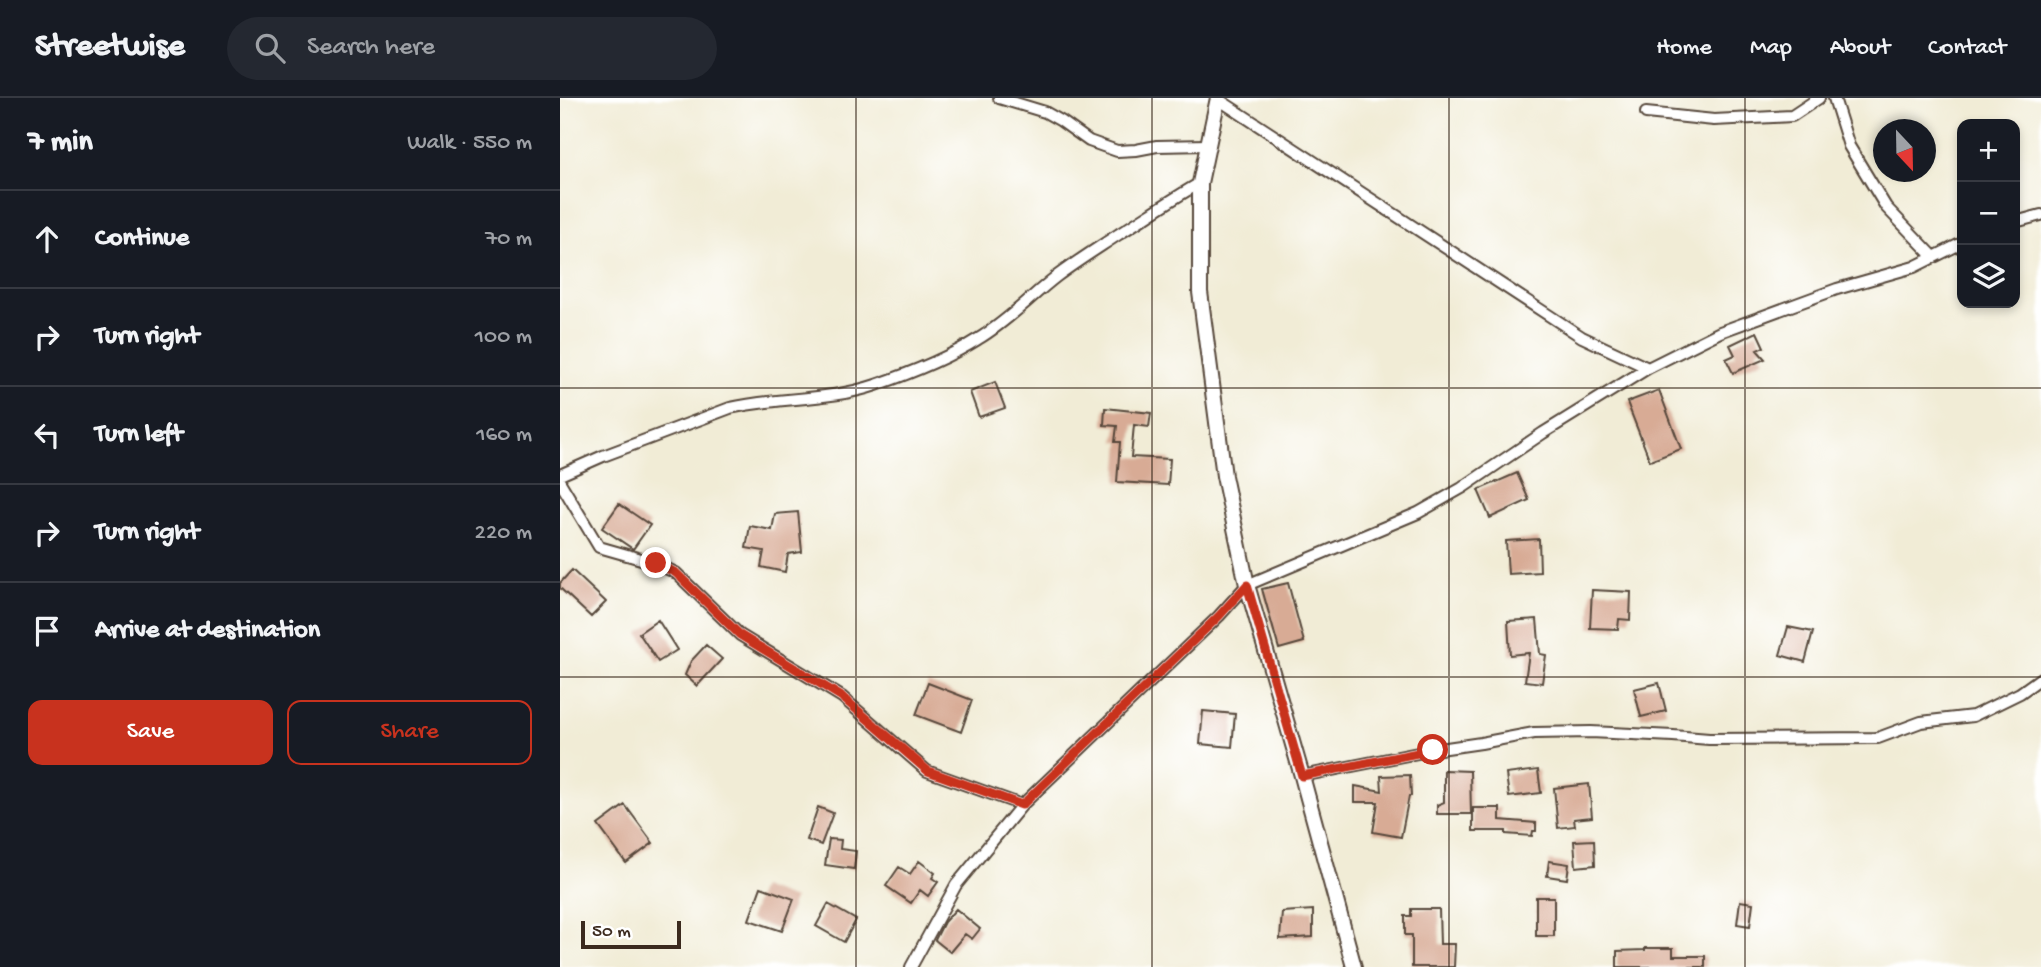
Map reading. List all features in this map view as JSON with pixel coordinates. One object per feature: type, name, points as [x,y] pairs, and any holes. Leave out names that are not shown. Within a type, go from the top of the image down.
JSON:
[{"type":"main road","points":[[1218,99],[1200,183],[1200,292],[1224,476],[1247,585],[1354,967]]},
{"type":"street","points":[[999,98],[1045,112],[1089,141],[1117,151],[1157,146],[1208,145]]},
{"type":"street","points":[[1646,113],[1714,120],[1793,116],[1819,98]]},
{"type":"street","points":[[1835,98],[1849,146],[1886,207],[1934,257]]},
{"type":"street","points":[[1218,99],[1582,337],[1648,368]]},
{"type":"street","points":[[560,475],[730,408],[847,393],[875,386],[947,356],[985,335],[1085,256],[1200,183]]},
{"type":"street","points":[[2020,221],[2041,215]]},
{"type":"street","points":[[911,967],[956,885],[1022,805],[1219,616],[1247,585],[1418,513],[1462,488],[1543,433],[1648,368],[1720,332],[1837,289],[1914,267],[1958,245]]},
{"type":"street","points":[[560,482],[599,548],[656,563],[676,573],[740,635],[842,697],[928,771],[1022,805]]},
{"type":"street","points":[[1302,776],[1534,733],[1591,732],[1709,739],[1878,738],[1921,722],[1973,716],[2020,693],[2041,678]]},
{"type":"building","points":[[1757,332],[1764,347],[1757,350],[1765,359],[1733,373],[1726,359],[1735,355],[1730,345]]},
{"type":"building","points":[[995,382],[1005,408],[979,417],[970,392]]},
{"type":"building","points":[[1659,390],[1681,449],[1650,461],[1627,402]]},
{"type":"building","points":[[1105,408],[1151,413],[1149,427],[1134,425],[1131,457],[1170,459],[1168,485],[1117,482],[1120,442],[1115,442],[1117,426],[1104,425]]},
{"type":"building","points":[[1517,473],[1529,500],[1490,518],[1478,490]]},
{"type":"building","points":[[619,504],[650,525],[633,549],[602,528]]},
{"type":"building","points":[[798,512],[802,552],[788,554],[785,572],[761,567],[764,551],[746,548],[750,526],[772,530],[775,514]]},
{"type":"building","points":[[1539,539],[1540,572],[1508,574],[1506,541]]},
{"type":"building","points":[[572,570],[606,602],[591,617],[560,588],[560,583]]},
{"type":"building","points":[[1288,583],[1304,642],[1279,649],[1262,589]]},
{"type":"building","points":[[1592,590],[1631,592],[1630,620],[1619,619],[1618,629],[1590,628]]},
{"type":"building","points":[[1537,619],[1540,654],[1546,655],[1542,683],[1525,681],[1529,653],[1510,655],[1508,621]]},
{"type":"building","points":[[658,620],[677,650],[658,662],[639,633]]},
{"type":"building","points":[[1788,627],[1813,632],[1805,662],[1780,655]]},
{"type":"building","points":[[706,645],[722,659],[697,686],[685,675],[691,661]]},
{"type":"building","points":[[928,683],[972,700],[961,732],[916,715]]},
{"type":"building","points":[[1659,683],[1666,711],[1641,717],[1634,689]]},
{"type":"building","points":[[1203,711],[1235,714],[1232,747],[1200,744]]},
{"type":"building","points":[[1444,770],[1470,771],[1471,814],[1437,814],[1437,805],[1444,802]]},
{"type":"building","points":[[1538,770],[1541,793],[1509,797],[1506,774]]},
{"type":"building","points":[[1410,775],[1411,796],[1401,837],[1373,832],[1378,802],[1355,802],[1355,786],[1382,791],[1381,776]]},
{"type":"building","points":[[1589,784],[1592,817],[1574,819],[1575,826],[1558,828],[1554,788]]},
{"type":"building","points":[[625,805],[653,843],[626,863],[598,825]]},
{"type":"building","points":[[818,807],[833,813],[821,845],[807,840]]},
{"type":"building","points":[[1473,808],[1500,808],[1500,820],[1536,823],[1536,831],[1533,831],[1532,836],[1506,834],[1506,831],[1473,831]]},
{"type":"building","points":[[829,839],[841,840],[840,849],[856,851],[854,869],[825,865]]},
{"type":"building","points":[[1594,840],[1595,865],[1576,867],[1574,841]]},
{"type":"building","points":[[919,861],[935,873],[932,878],[938,882],[928,896],[920,890],[911,903],[886,886],[899,867],[910,874]]},
{"type":"building","points":[[1549,861],[1569,864],[1567,879],[1547,876]]},
{"type":"building","points":[[761,887],[794,899],[782,931],[749,920]]},
{"type":"building","points":[[1536,897],[1554,897],[1554,936],[1536,936]]},
{"type":"building","points":[[1740,901],[1753,903],[1750,926],[1737,924]]},
{"type":"building","points":[[828,904],[856,920],[844,942],[816,926]]},
{"type":"building","points":[[956,909],[980,929],[972,939],[965,934],[950,952],[935,940],[944,922]]},
{"type":"building","points":[[1411,909],[1439,909],[1440,944],[1455,944],[1454,967],[1412,967],[1412,935],[1405,935],[1405,916],[1411,916]]},
{"type":"building","points":[[1313,910],[1313,937],[1280,939],[1282,912]]},
{"type":"building","points":[[1673,948],[1673,956],[1705,956],[1705,967],[1617,967],[1617,951]]},
{"type":"route","points":[[656,563],[676,573],[740,635],[842,697],[928,771],[1022,805],[1219,616],[1247,585],[1302,776],[1433,750]]}]
